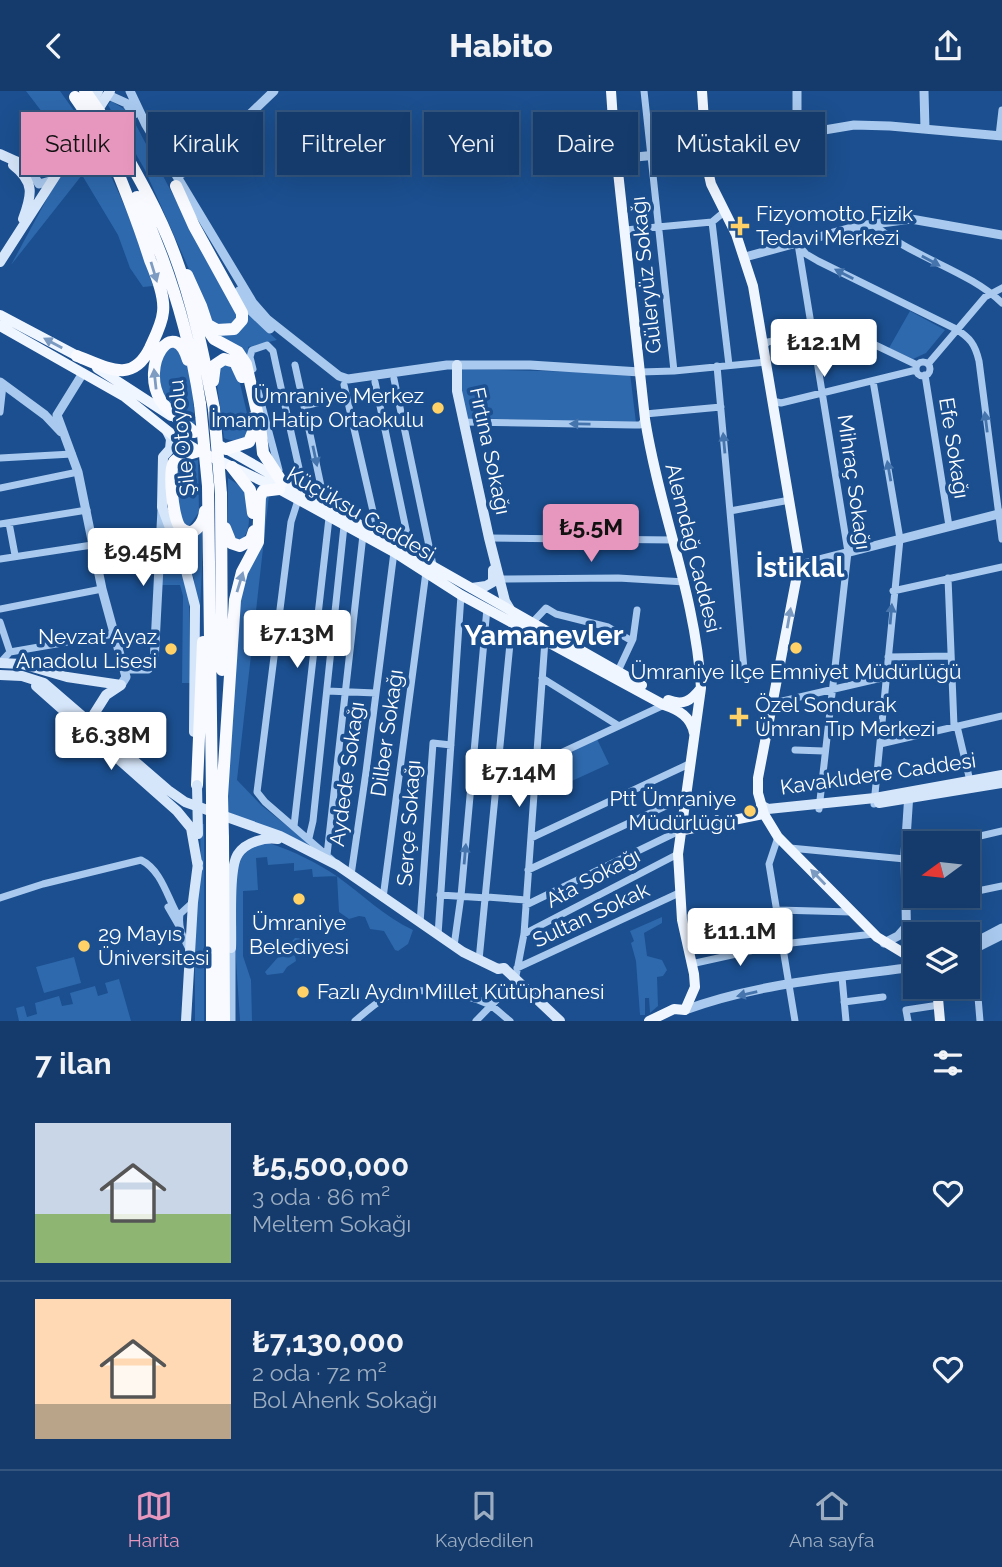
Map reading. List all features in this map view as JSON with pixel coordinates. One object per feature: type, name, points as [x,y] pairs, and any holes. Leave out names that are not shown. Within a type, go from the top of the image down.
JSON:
[{"type":"highway","name":"Şile Otoyolu","points":[[76,93],[91,112]]},
{"type":"highway","name":"Şile Otoyolu","points":[[134,173],[146,191],[175,254],[198,331],[214,409],[222,508],[212,1021]]},
{"type":"highway","points":[[77,356],[117,371],[135,367],[147,355],[163,311],[155,274],[122,175]]},
{"type":"highway","name":"Şile Otoyolu","points":[[127,175],[176,293],[200,404],[208,486],[217,796]]},
{"type":"highway","points":[[176,181],[194,226],[241,307],[242,320],[234,329],[217,330],[208,325]]},
{"type":"highway","points":[[175,254],[193,286],[214,339],[238,352],[246,364],[260,425],[262,453],[281,486],[264,491],[260,497],[258,542],[242,572],[236,592],[217,796]]},
{"type":"highway","points":[[194,432],[170,410],[157,392],[153,379],[154,367],[162,345],[172,342],[181,346],[200,404]]},
{"type":"highway","points":[[214,409],[213,372],[218,362],[230,359],[240,369],[255,428],[248,442],[226,449]]},
{"type":"highway","points":[[200,451],[182,457],[173,464],[171,481],[176,517],[181,529],[192,531],[202,524],[208,486]]},
{"type":"highway","points":[[222,508],[228,539],[234,545],[247,544],[254,533],[252,496],[247,484],[232,467]]},
{"type":"highway","points":[[197,785],[210,544]]},
{"type":"highway","points":[[217,838],[231,947]]},
{"type":"highway","name":"Şile Otoyolu","points":[[217,838],[223,1021]]},
{"type":"main road","name":"Alemdağ Caddesi","points":[[611,91],[613,112]]},
{"type":"main road","points":[[702,91],[703,112]]},
{"type":"main road","points":[[91,112],[106,92]]},
{"type":"main road","points":[[0,262],[106,92]]},
{"type":"main road","points":[[0,154],[21,164]]},
{"type":"main road","points":[[0,154],[24,174],[29,182],[30,199],[15,239]]},
{"type":"main road","name":"Alemdağ Caddesi","points":[[618,175],[652,465],[685,582],[696,638],[701,688],[678,854],[678,893],[695,987],[685,1010]]},
{"type":"main road","points":[[710,175],[711,184],[745,257],[753,286],[797,537],[799,565],[758,778],[762,810],[778,837],[852,912],[884,943],[903,953]]},
{"type":"main road","name":"Küçüksu Caddesi","points":[[0,315],[77,356],[281,486],[345,521],[378,533],[411,553],[466,598]]},
{"type":"main road","name":"Küçüksu Caddesi","points":[[0,326],[125,397],[164,428],[200,451],[281,486]]},
{"type":"main road","name":"Fırtına Sokağı","points":[[457,365],[455,378],[464,422],[489,538],[511,617]]},
{"type":"main road","points":[[164,428],[172,439],[170,449],[163,457],[162,507],[185,567],[195,606],[194,729],[198,869],[193,902],[188,1021]]},
{"type":"main road","name":"Küçüksu Caddesi","points":[[345,521],[363,535],[394,552],[472,588],[491,607],[684,714],[694,729],[694,739]]},
{"type":"main road","points":[[472,588],[490,585],[494,579],[489,538]]},
{"type":"main road","points":[[466,598],[491,607],[500,582]]},
{"type":"main road","name":"Küçüksu Caddesi","points":[[511,617],[531,624],[546,636],[677,703],[694,697],[701,688]]},
{"type":"main road","points":[[0,663],[22,664],[67,677],[121,685]]},
{"type":"main road","points":[[0,675],[22,676],[44,683],[89,715],[118,748],[185,802],[291,841],[337,865],[454,946],[498,969],[560,1021]]},
{"type":"main road","points":[[22,676],[43,690],[177,811],[191,828],[198,869]]},
{"type":"main road","points":[[59,694],[58,689],[67,677]]},
{"type":"main road","points":[[106,695],[107,683]]},
{"type":"main road","points":[[89,715],[106,695],[121,685]]},
{"type":"main road","name":"Kavaklıdere Caddesi","points":[[909,796],[1002,775]]},
{"type":"main road","name":"Kavaklıdere Caddesi","points":[[762,810],[875,801],[1002,783]]},
{"type":"main road","points":[[680,831],[762,810]]},
{"type":"main road","points":[[231,947],[233,868],[238,854],[258,841],[272,838],[291,841]]},
{"type":"main road","points":[[938,999],[940,1021]]},
{"type":"main road","points":[[649,1021],[674,1009],[685,1010]]},
{"type":"main road","points":[[664,1021],[685,1010]]},
{"type":"street","points":[[130,91],[176,181],[250,310],[267,326],[344,385],[446,370],[457,365]]},
{"type":"street","points":[[176,181],[196,166],[274,91]]},
{"type":"street","name":"Güleryüz Sokağı","points":[[644,91],[674,371]]},
{"type":"street","points":[[797,91],[797,112]]},
{"type":"street","points":[[925,91],[925,129]]},
{"type":"street","points":[[106,92],[126,103],[131,109],[253,303],[267,319],[339,376],[348,379],[457,365],[530,365],[640,372],[766,362]]},
{"type":"street","points":[[825,130],[854,125],[1001,136],[1002,110]]},
{"type":"street","points":[[638,156],[651,155]]},
{"type":"street","points":[[35,175],[39,184],[50,181]]},
{"type":"street","points":[[625,230],[712,222],[724,212]]},
{"type":"street","points":[[745,257],[873,225],[911,219],[1002,235]]},
{"type":"street","points":[[712,222],[729,365]]},
{"type":"street","points":[[873,225],[930,261],[992,294],[1002,303]]},
{"type":"street","points":[[798,244],[806,254],[818,261],[970,338],[977,351],[1001,513],[1002,539]]},
{"type":"street","name":"Mihraç Sokağı","points":[[798,244],[848,552],[819,806]]},
{"type":"street","points":[[773,401],[781,403],[823,393],[917,368],[921,362],[928,364],[985,297],[1001,287]]},
{"type":"street","name":"Efe Sokağı","points":[[764,346],[768,342],[828,327],[844,330],[917,368],[920,375],[925,375]]},
{"type":"street","points":[[281,486],[250,357],[252,350],[267,345],[273,351],[302,498],[291,522],[257,792],[337,865]]},
{"type":"street","name":"Efe Sokağı","points":[[928,364],[929,370],[925,375],[949,526]]},
{"type":"street","points":[[294,826],[327,512],[295,365]]},
{"type":"street","points":[[718,366],[744,669]]},
{"type":"street","points":[[45,415],[57,415],[83,373]]},
{"type":"street","name":"Dilber Sokağı","points":[[383,898],[430,569],[394,379]]},
{"type":"street","points":[[873,381],[900,538],[875,801]]},
{"type":"street","points":[[375,382],[411,553]]},
{"type":"street","points":[[1,384],[45,415],[60,432],[72,454]]},
{"type":"street","points":[[0,412],[1,384]]},
{"type":"street","points":[[344,385],[378,533]]},
{"type":"street","points":[[304,406],[345,396]]},
{"type":"street","points":[[464,422],[634,425],[642,423],[645,417],[721,407]]},
{"type":"street","points":[[57,415],[78,472],[102,589],[124,669],[125,680],[121,685]]},
{"type":"street","points":[[0,458],[72,454]]},
{"type":"street","points":[[0,488],[78,472]]},
{"type":"street","points":[[730,511],[789,501]]},
{"type":"street","points":[[124,669],[148,669],[154,663],[162,507]]},
{"type":"street","points":[[0,524],[87,510]]},
{"type":"street","points":[[799,565],[1001,513]]},
{"type":"street","points":[[309,838],[345,521]]},
{"type":"street","points":[[9,523],[15,555]]},
{"type":"street","points":[[327,855],[363,535]]},
{"type":"street","points":[[489,538],[674,540]]},
{"type":"street","points":[[0,559],[92,545]]},
{"type":"street","name":"Aydede Sokağı","points":[[351,875],[394,552]]},
{"type":"street","points":[[893,591],[1002,567]]},
{"type":"street","points":[[500,582],[590,578],[685,582]]},
{"type":"street","points":[[948,578],[955,726],[970,781]]},
{"type":"street","points":[[0,609],[102,589]]},
{"type":"street","points":[[438,935],[451,745],[466,598]]},
{"type":"street","points":[[454,946],[491,607]]},
{"type":"street","points":[[531,624],[545,608],[556,614],[608,627],[632,641]]},
{"type":"street","points":[[618,671],[632,641],[637,610]]},
{"type":"street","points":[[480,960],[511,617]]},
{"type":"street","points":[[0,622],[10,652],[22,664]]},
{"type":"street","points":[[0,663],[10,652],[114,635]]},
{"type":"street","points":[[476,1021],[515,981],[524,934],[546,636]]},
{"type":"street","points":[[888,657],[951,656]]},
{"type":"street","points":[[774,703],[886,677]]},
{"type":"street","points":[[542,678],[619,726]]},
{"type":"street","points":[[327,691],[376,693]]},
{"type":"street","points":[[537,764],[664,705]]},
{"type":"street","points":[[880,744],[1002,716]]},
{"type":"street","name":"Serçe Sokağı","points":[[419,923],[433,743],[451,745]]},
{"type":"street","points":[[795,750],[824,751]]},
{"type":"street","points":[[531,838],[689,764]]},
{"type":"street","points":[[907,831],[909,796]]},
{"type":"street","points":[[528,870],[685,797]]},
{"type":"street","points":[[440,895],[526,902],[680,831]]},
{"type":"street","points":[[980,836],[1002,831]]},
{"type":"street","points":[[778,837],[769,864],[795,1021]]},
{"type":"street","points":[[790,848],[903,857]]},
{"type":"street","name":"Ata Sokağı","points":[[524,934],[678,854]]},
{"type":"street","points":[[0,898],[141,860],[159,877],[177,914],[180,914]]},
{"type":"street","points":[[38,887],[142,864],[153,875],[190,951]]},
{"type":"street","points":[[980,891],[1002,886]]},
{"type":"street","name":"Sultan Sokak","points":[[517,968],[678,893]]},
{"type":"street","points":[[179,926],[180,914],[193,902]]},
{"type":"street","points":[[777,910],[852,912]]},
{"type":"street","points":[[980,942],[1002,928]]},
{"type":"street","points":[[884,943],[898,936],[903,930]]},
{"type":"street","points":[[691,964],[782,944],[874,934]]},
{"type":"street","points":[[980,945],[1002,935]]},
{"type":"street","points":[[231,947],[231,1021]]},
{"type":"street","points":[[685,1010],[789,984],[903,969]]},
{"type":"street","points":[[842,977],[846,1021]]},
{"type":"street","points":[[358,1020],[382,999],[395,993],[431,992],[456,994],[490,1005],[510,1021]]},
{"type":"street","points":[[844,1002],[883,997]]},
{"type":"street","points":[[977,999],[980,1021]]},
{"type":"street","points":[[908,1021],[906,1010],[939,1005]]},
{"type":"shaded area","points":[[26,91],[60,91],[75,112],[42,112]]},
{"type":"shaded area","points":[[111,101],[129,112],[112,112],[108,105]]},
{"type":"shaded area","points":[[134,121],[148,148],[148,175],[162,175],[238,317],[230,325],[219,325],[212,321],[134,151]]},
{"type":"shaded area","points":[[61,175],[82,175],[11,265]]},
{"type":"shaded area","points":[[82,175],[110,175],[133,227],[153,286],[143,287],[130,268],[118,235]]},
{"type":"shaded area","points":[[244,310],[277,340],[248,347],[253,364],[215,337],[235,332]]},
{"type":"shaded area","points":[[910,311],[945,330],[926,353],[913,359],[889,348]]},
{"type":"shaded area","points":[[176,347],[189,374],[195,426],[173,409],[160,388],[160,350]]},
{"type":"shaded area","points":[[226,362],[238,375],[250,426],[249,436],[233,441],[224,438],[216,377],[221,364]]},
{"type":"shaded area","points":[[457,369],[630,373],[636,423],[465,418]]},
{"type":"shaded area","points":[[198,460],[199,512],[189,526],[184,526],[176,500],[177,464]]},
{"type":"shaded area","points":[[228,478],[245,489],[249,524],[240,541],[232,538],[228,529]]},
{"type":"shaded area","points":[[269,495],[237,780],[261,805],[316,849],[228,812],[236,623],[262,501]]},
{"type":"shaded area","points":[[175,526],[204,529],[199,628],[194,579]]},
{"type":"shaded area","points":[[164,527],[181,567],[189,595],[190,683],[182,683],[183,596],[180,585],[162,585]]},
{"type":"shaded area","points":[[597,739],[609,764],[539,796],[540,765]]},
{"type":"shaded area","points":[[200,824],[204,824],[204,1021],[195,1021],[195,907],[201,870]]},
{"type":"shaded area","points":[[269,843],[304,857],[337,876],[313,877],[312,869],[294,871],[294,863],[268,865],[267,857],[256,858],[258,890],[243,891],[243,956],[251,980],[252,1021],[240,1021],[234,910],[237,869],[246,851]]},
{"type":"shaded area","points":[[337,876],[384,912],[413,930],[408,944],[398,951],[395,950],[384,931],[370,929],[365,917],[349,919],[339,912]]},
{"type":"shaded area","points":[[662,917],[662,923],[644,933],[647,956],[662,960],[667,970],[663,976],[657,977],[658,1006],[650,1013],[649,998],[645,998],[645,1015],[640,1015],[636,961],[631,943],[634,941],[630,931]]},
{"type":"shaded area","points":[[295,938],[305,939],[307,950],[294,951],[296,961],[283,973],[267,975],[265,972]]},
{"type":"shaded area","points":[[74,957],[81,983],[44,993],[36,967]]},
{"type":"shaded area","points":[[119,979],[131,1021],[19,1021],[16,1008],[24,1006],[27,1017],[37,1014],[35,1003],[59,996],[62,1006],[73,1004],[70,993],[95,986],[98,996],[108,993],[105,983]]},
{"type":"place","name":"Fizyomotto Fizik Tedavi Merkezi","points":[[740,226]]},
{"type":"place","name":"Ümraniye Merkez İmam Hatip Ortaokulu","points":[[438,408]]},
{"type":"place","name":"Ümraniye İlçe Emniyet Müdürlüğü","points":[[796,648]]},
{"type":"place","name":"Nevzat Ayaz Anadolu Lisesi","points":[[171,649]]},
{"type":"place","name":"Özel Sondurak Ümran Tıp Merkezi","points":[[739,717]]},
{"type":"place","name":"Ptt Ümraniye Müdürlüğü","points":[[750,811]]},
{"type":"place","name":"Ümraniye Belediyesi","points":[[299,899]]},
{"type":"place","name":"29 Mayıs Üniversitesi","points":[[84,946]]},
{"type":"place","name":"Fazlı Aydın Millet Kütüphanesi","points":[[303,992]]},
{"type":"district","name":"İstiklal","points":[[800,567]]},
{"type":"district","name":"Yamanevler","points":[[544,635]]}]
